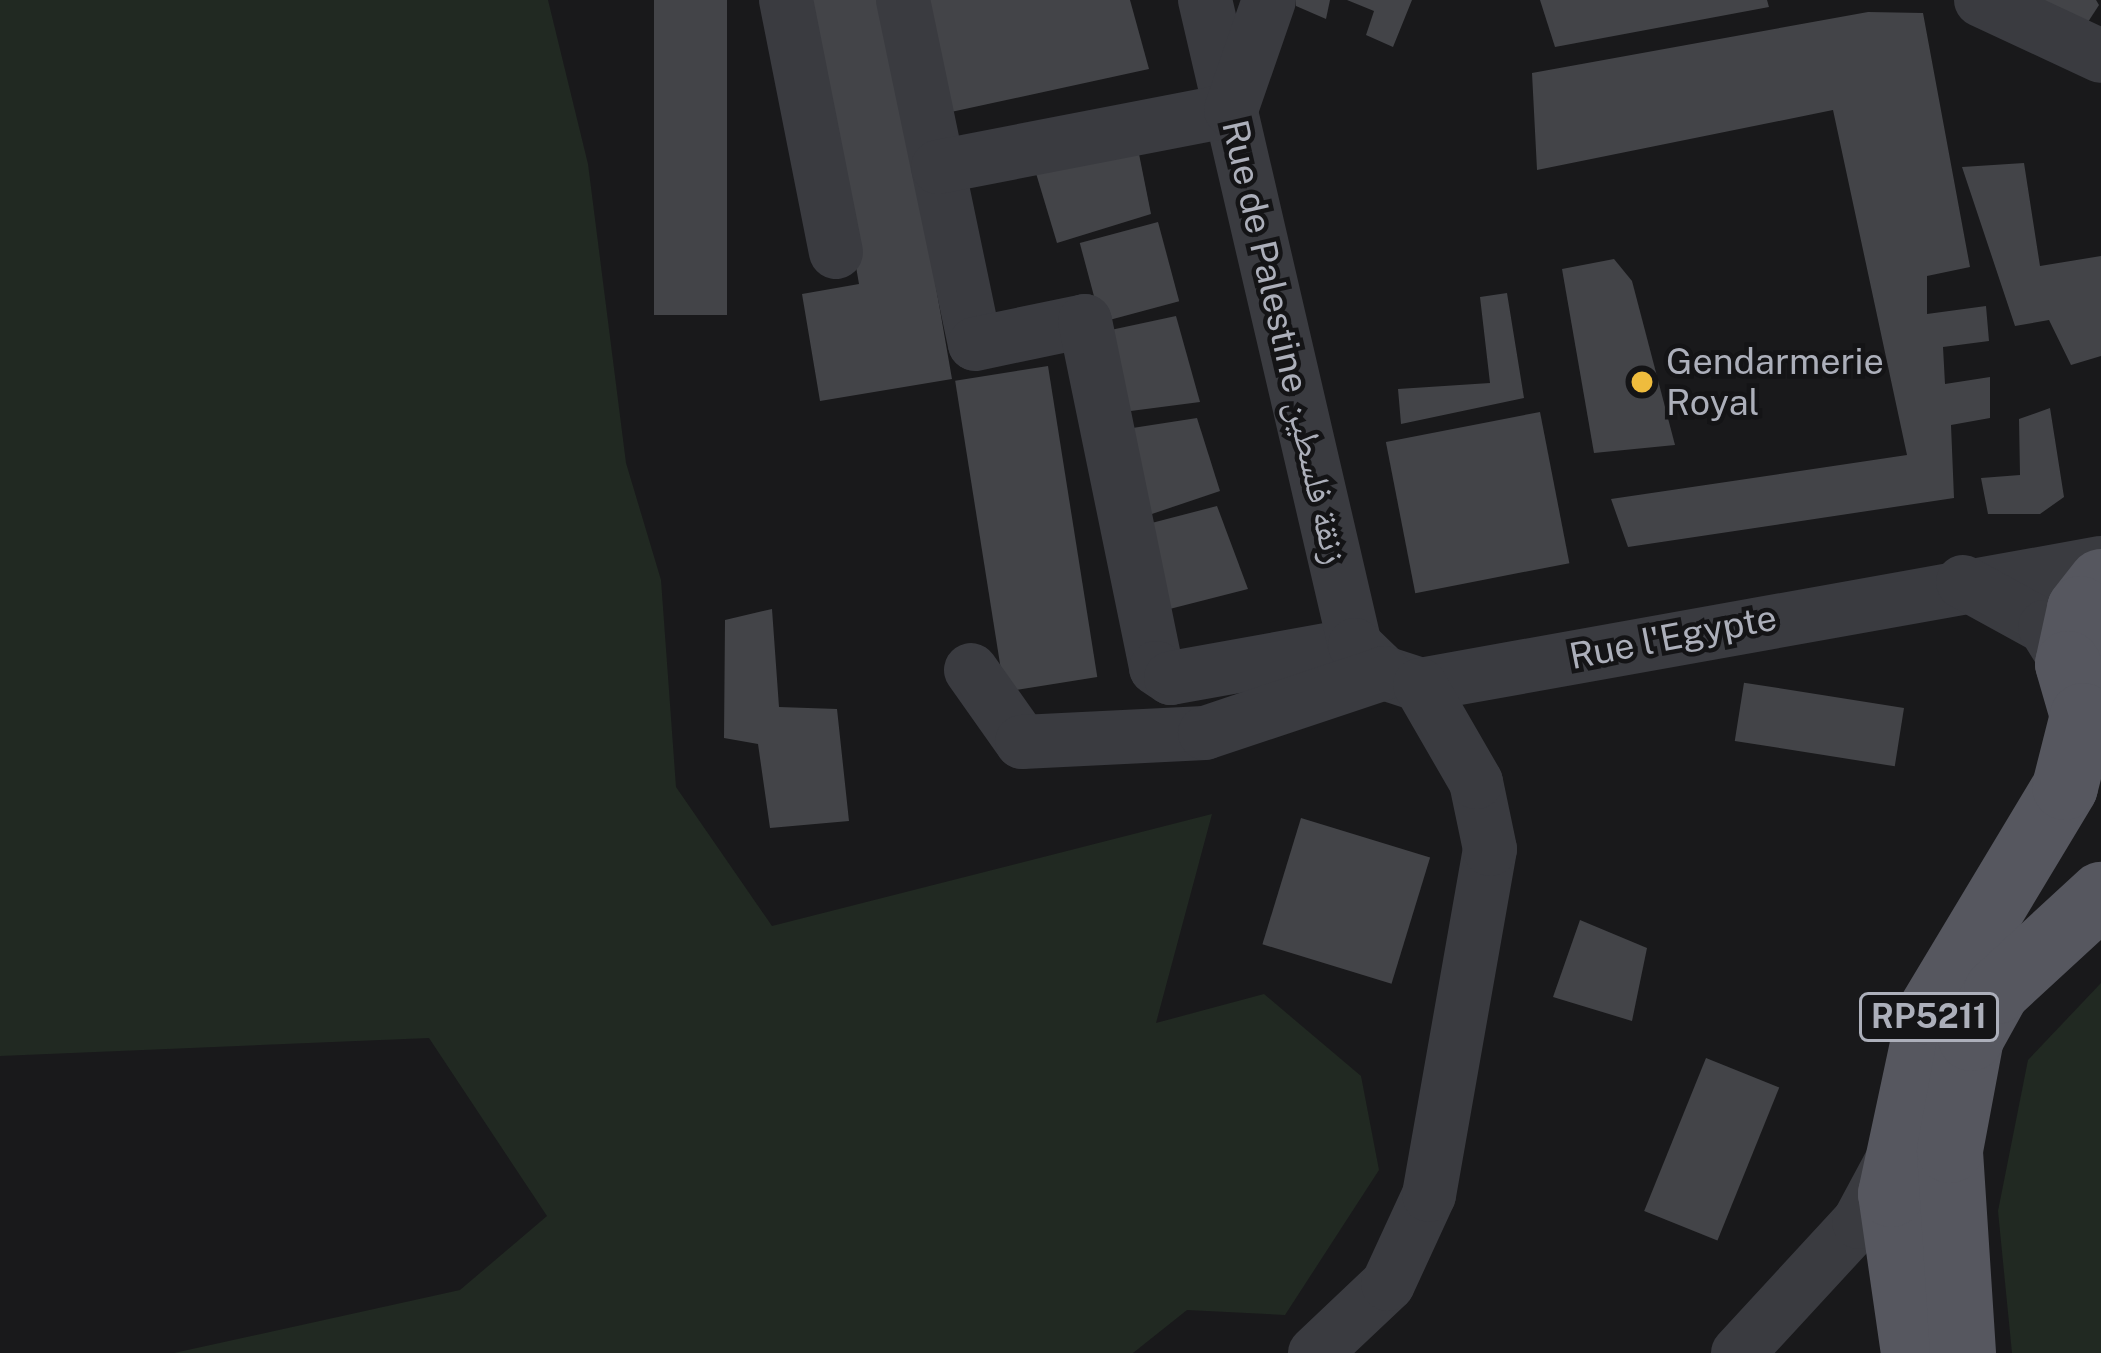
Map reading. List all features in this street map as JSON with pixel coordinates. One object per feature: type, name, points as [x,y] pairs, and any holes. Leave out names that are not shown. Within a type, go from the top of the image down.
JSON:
[{"type":"main road","points":[[2084,704],[2080,610],[2101,582]]},
{"type":"main road","name":"RP5211","points":[[1914,1353],[1892,1194],[1895,1155],[1930,1012],[2065,787],[2084,704]]},
{"type":"main road","name":"RP5211","points":[[1963,1353],[1950,1150],[1966,1057],[1997,991],[2101,895]]},
{"type":"street","points":[[786,0],[836,251]]},
{"type":"street","points":[[902,0],[975,344],[1085,321],[1156,668],[1171,678],[1386,668]]},
{"type":"street","name":"Rue de Palestine زنقة فلسطين","points":[[1205,0],[1231,110],[1386,668],[1476,782],[1490,849],[1429,1196],[1388,1284],[1315,1353]]},
{"type":"street","points":[[938,167],[1231,110],[1269,0]]},
{"type":"street","points":[[1981,0],[2101,56]]},
{"type":"street","name":"Rue l'Egypte","points":[[1386,668],[2101,563]]},
{"type":"street","points":[[1963,582],[2044,627],[2084,704]]},
{"type":"street","points":[[971,670],[1022,742],[1205,734],[1386,668]]},
{"type":"street","points":[[1738,1353],[1859,1222],[1895,1155]]},
{"type":"shaded area","points":[[0,0],[548,0],[588,164],[626,463],[661,580],[676,787],[772,926],[1212,814],[1156,1023],[1264,994],[1361,1076],[1379,1170],[1285,1315],[1187,1310],[1133,1353],[174,1353],[460,1290],[547,1216],[429,1038],[0,1056]]},
{"type":"shaded area","points":[[2101,983],[2101,1353],[2012,1353],[1998,1211],[2028,1060]]},
{"type":"building","points":[[654,0],[727,0],[727,315],[654,315]]},
{"type":"building","points":[[810,0],[886,0],[952,379],[820,401],[802,294],[859,284]]},
{"type":"building","points":[[926,0],[1130,0],[1149,69],[951,112]]},
{"type":"building","points":[[1296,0],[1330,0],[1326,19],[1296,6]]},
{"type":"building","points":[[1347,0],[1412,0],[1393,47],[1366,35],[1374,11]]},
{"type":"building","points":[[1540,0],[1767,0],[1769,7],[1555,47]]},
{"type":"building","points":[[2037,0],[2096,0],[2099,5],[2088,22]]},
{"type":"building","points":[[1868,12],[1923,13],[1970,267],[1927,276],[1927,314],[1986,306],[1989,341],[1943,347],[1945,384],[1990,377],[1990,418],[1951,425],[1954,498],[1628,547],[1611,499],[1907,455],[1833,110],[1537,170],[1532,73]]},
{"type":"building","points":[[1137,144],[1151,214],[1057,243],[1032,160]]},
{"type":"building","points":[[2024,163],[2040,266],[2101,256],[2101,356],[2071,365],[2049,320],[2015,326],[1962,167]]},
{"type":"building","points":[[1158,222],[1179,301],[1101,322],[1080,243]]},
{"type":"building","points":[[1614,259],[1632,281],[1675,445],[1594,453],[1562,269]]},
{"type":"building","points":[[1507,293],[1524,398],[1401,424],[1398,389],[1490,383],[1480,297]]},
{"type":"building","points":[[1176,316],[1200,402],[1123,412],[1106,331]]},
{"type":"building","points":[[1048,366],[1097,677],[1004,692],[955,381]]},
{"type":"building","points":[[2050,408],[2064,497],[2040,514],[1988,514],[1981,478],[2020,475],[2019,419]]},
{"type":"building","points":[[1540,412],[1569,563],[1415,593],[1386,442]]},
{"type":"building","points":[[1197,418],[1220,491],[1140,518],[1126,429]]},
{"type":"building","points":[[1217,506],[1248,589],[1154,613],[1140,526]]},
{"type":"building","points":[[772,609],[779,707],[837,709],[849,821],[770,828],[758,744],[724,738],[725,620]]},
{"type":"building","points":[[1744,683],[1904,708],[1895,766],[1735,741]]},
{"type":"building","points":[[1301,818],[1430,857],[1392,984],[1262,944]]},
{"type":"building","points":[[1580,920],[1647,948],[1632,1021],[1553,997]]},
{"type":"building","points":[[1706,1058],[1779,1088],[1717,1241],[1644,1211]]},
{"type":"place","name":"Gendarmerie Royal","points":[[1642,382]]}]
